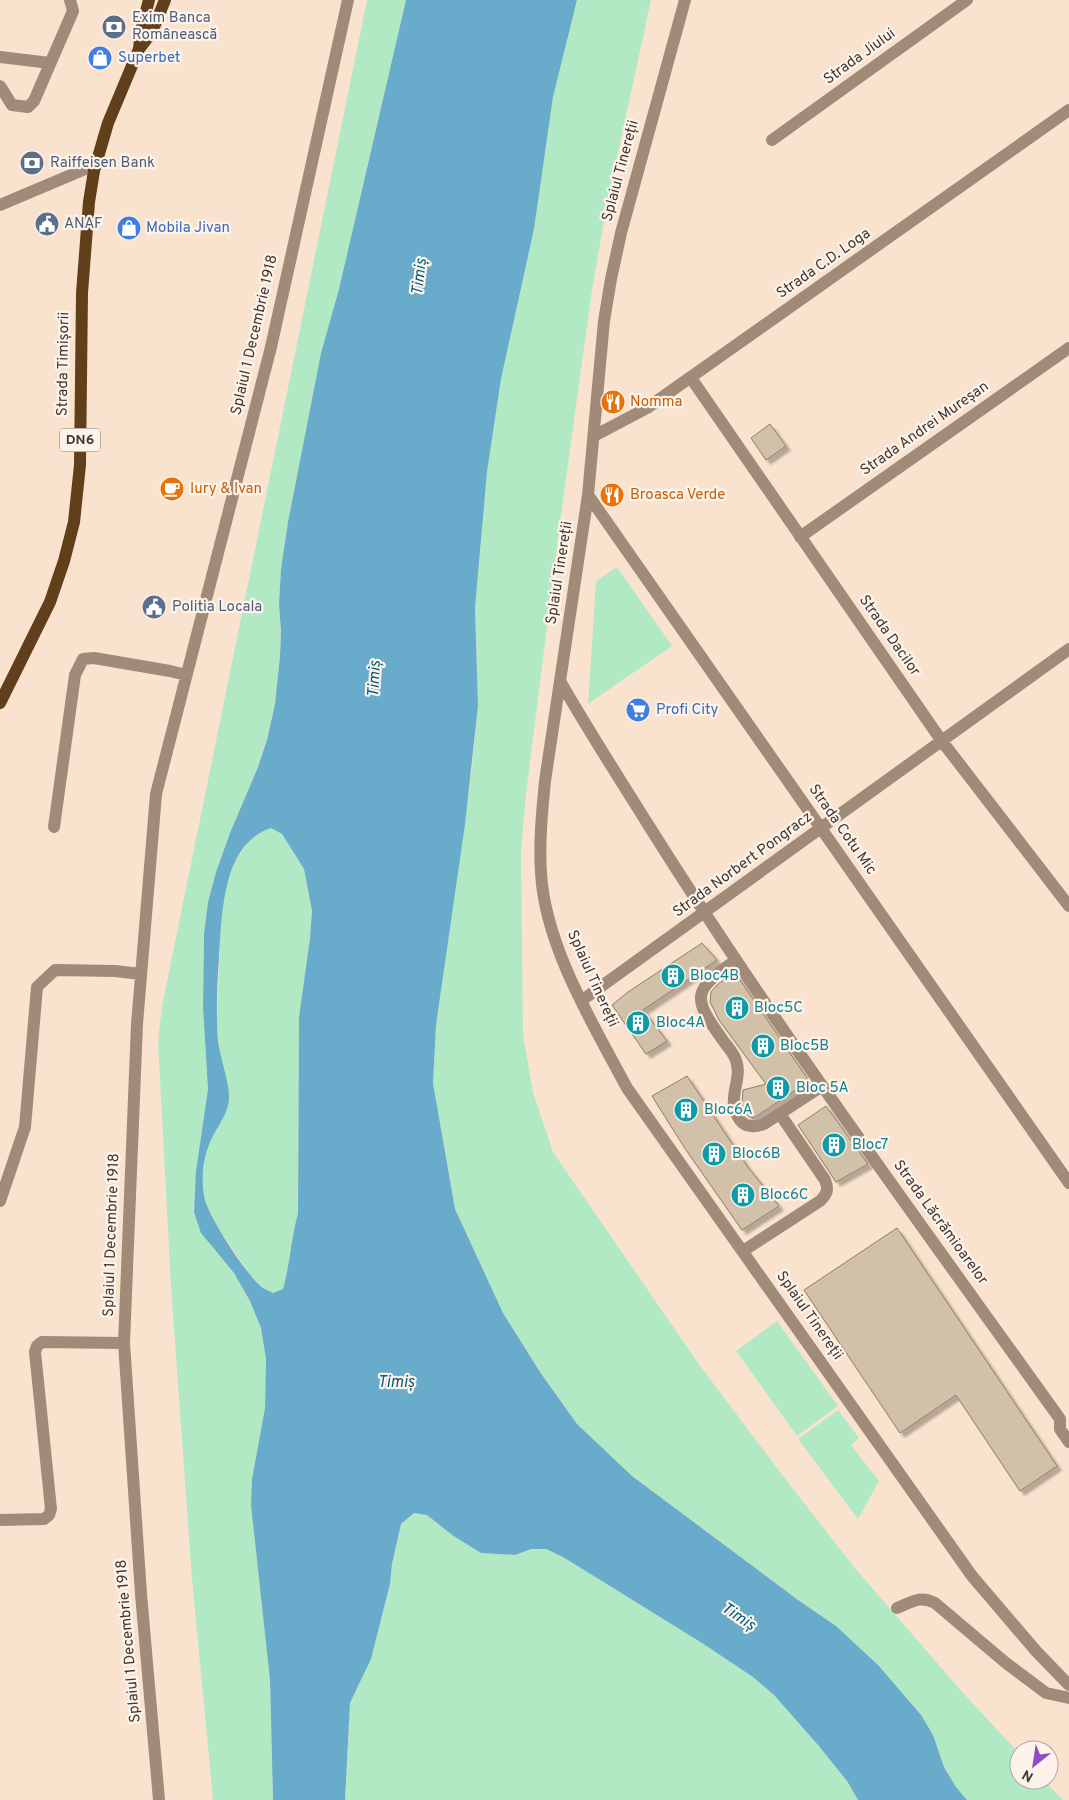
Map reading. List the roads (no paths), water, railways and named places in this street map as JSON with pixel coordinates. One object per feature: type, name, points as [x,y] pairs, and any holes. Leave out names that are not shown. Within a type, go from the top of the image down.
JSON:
[{"type":"main road","name":"Strada Timișorii","points":[[139,50],[141,30],[149,0]]},
{"type":"main road","name":"Strada Timișorii","points":[[0,703],[50,602],[64,561],[74,522],[80,465],[82,293],[89,202],[108,123],[139,50],[152,32],[165,0]]},
{"type":"street","points":[[0,86],[12,105],[28,108],[34,101],[73,11],[70,0]]},
{"type":"street","name":"Splaiul 1 Decembrie 1918","points":[[159,1800],[141,1594],[124,1344],[137,1024],[156,794],[271,347],[348,0]]},
{"type":"street","name":"Splaiul Tinereții","points":[[685,0],[622,233],[604,321],[588,495],[545,781],[541,828],[541,874],[549,921],[564,963],[581,1001],[627,1088],[972,1576],[1036,1651],[1069,1685]]},
{"type":"street","name":"Strada Jiului","points":[[772,140],[967,0]]},
{"type":"street","points":[[0,56],[50,63]]},
{"type":"street","name":"Strada C.D. Loga","points":[[594,436],[647,408],[691,378],[1069,110]]},
{"type":"street","points":[[0,204],[97,164]]},
{"type":"street","name":"Strada Andrei Mureșan","points":[[800,537],[1069,348]]},
{"type":"street","name":"Strada Dacilor","points":[[691,378],[941,740],[1069,906]]},
{"type":"street","name":"Strada Cotu Mic","points":[[588,495],[1069,1183]]},
{"type":"street","name":"Strada Norbert Pongracz","points":[[581,1001],[1069,649]]},
{"type":"street","points":[[54,826],[75,675],[82,659],[94,658],[186,675]]},
{"type":"street","name":"Strada Lăcrămioarelor","points":[[560,681],[584,723],[735,961],[822,1086],[1065,1416],[1060,1429],[1069,1442]]},
{"type":"street","points":[[735,961],[716,974],[702,989],[700,1001],[704,1014],[735,1058],[738,1070],[732,1100],[735,1114],[743,1124],[754,1127],[764,1124],[822,1086]]},
{"type":"street","points":[[0,1200],[25,1127],[37,987],[55,970],[115,971],[141,974]]},
{"type":"street","points":[[743,1252],[826,1196],[828,1188],[825,1180],[780,1114]]},
{"type":"street","points":[[0,1520],[44,1519],[49,1515],[51,1508],[35,1352],[37,1346],[42,1342],[124,1344]]},
{"type":"street","points":[[897,1608],[917,1600],[926,1599],[936,1603],[1006,1663],[1046,1693],[1069,1698]]},
{"type":"water","name":"Timiș","points":[[406,0],[577,0],[553,97],[534,229],[501,379],[487,472],[475,608],[478,706],[465,824],[436,1025],[433,1083],[455,1209],[503,1313],[540,1372],[577,1424],[632,1476],[798,1600],[836,1626],[878,1665],[921,1715],[933,1735],[944,1767],[956,1787],[967,1800],[858,1800],[847,1781],[774,1695],[753,1677],[702,1643],[563,1557],[546,1549],[531,1549],[515,1555],[481,1553],[452,1535],[427,1515],[414,1513],[401,1524],[392,1564],[390,1584],[371,1659],[350,1703],[345,1800],[273,1800],[270,1680],[251,1505],[252,1479],[265,1408],[266,1359],[261,1328],[250,1301],[234,1273],[201,1233],[194,1212],[196,1171],[208,1089],[203,1008],[204,934],[208,902],[216,872],[258,767],[267,740],[275,704],[280,656],[279,603],[281,569],[288,522],[321,353],[339,289]],"holes":[[[271,828],[282,834],[304,869],[312,911],[299,1017],[298,1213],[283,1289],[273,1293],[256,1282],[221,1233],[205,1200],[203,1175],[207,1150],[225,1113],[229,1100],[228,1086],[218,1040],[217,1009],[221,921],[228,882],[234,865],[243,849],[255,836]]]},
{"type":"place","name":"Exim Banca Românească","points":[[114,27]]},
{"type":"place","name":"Superbet","points":[[100,58]]},
{"type":"place","name":"Raiffeisen Bank","points":[[32,163]]},
{"type":"place","name":"ANAF","points":[[47,224]]},
{"type":"place","name":"Mobila Jivan","points":[[129,228]]},
{"type":"place","name":"Nomma","points":[[613,402]]},
{"type":"place","name":"Iury & Ivan","points":[[172,489]]},
{"type":"place","name":"Broasca Verde","points":[[612,495]]},
{"type":"place","name":"Politia Locala","points":[[154,607]]},
{"type":"place","name":"Profi City","points":[[638,710]]},
{"type":"place","name":"Bloc4B","points":[[673,976]]},
{"type":"place","name":"Bloc5C","points":[[737,1008]]},
{"type":"place","name":"Bloc4A","points":[[638,1023]]},
{"type":"place","name":"Bloc5B","points":[[763,1046]]},
{"type":"place","name":"Bloc 5A","points":[[778,1088]]},
{"type":"place","name":"Bloc6A","points":[[686,1110]]},
{"type":"place","name":"Bloc7","points":[[834,1145]]},
{"type":"place","name":"Bloc6B","points":[[714,1154]]},
{"type":"place","name":"Bloc6C","points":[[743,1195]]}]
